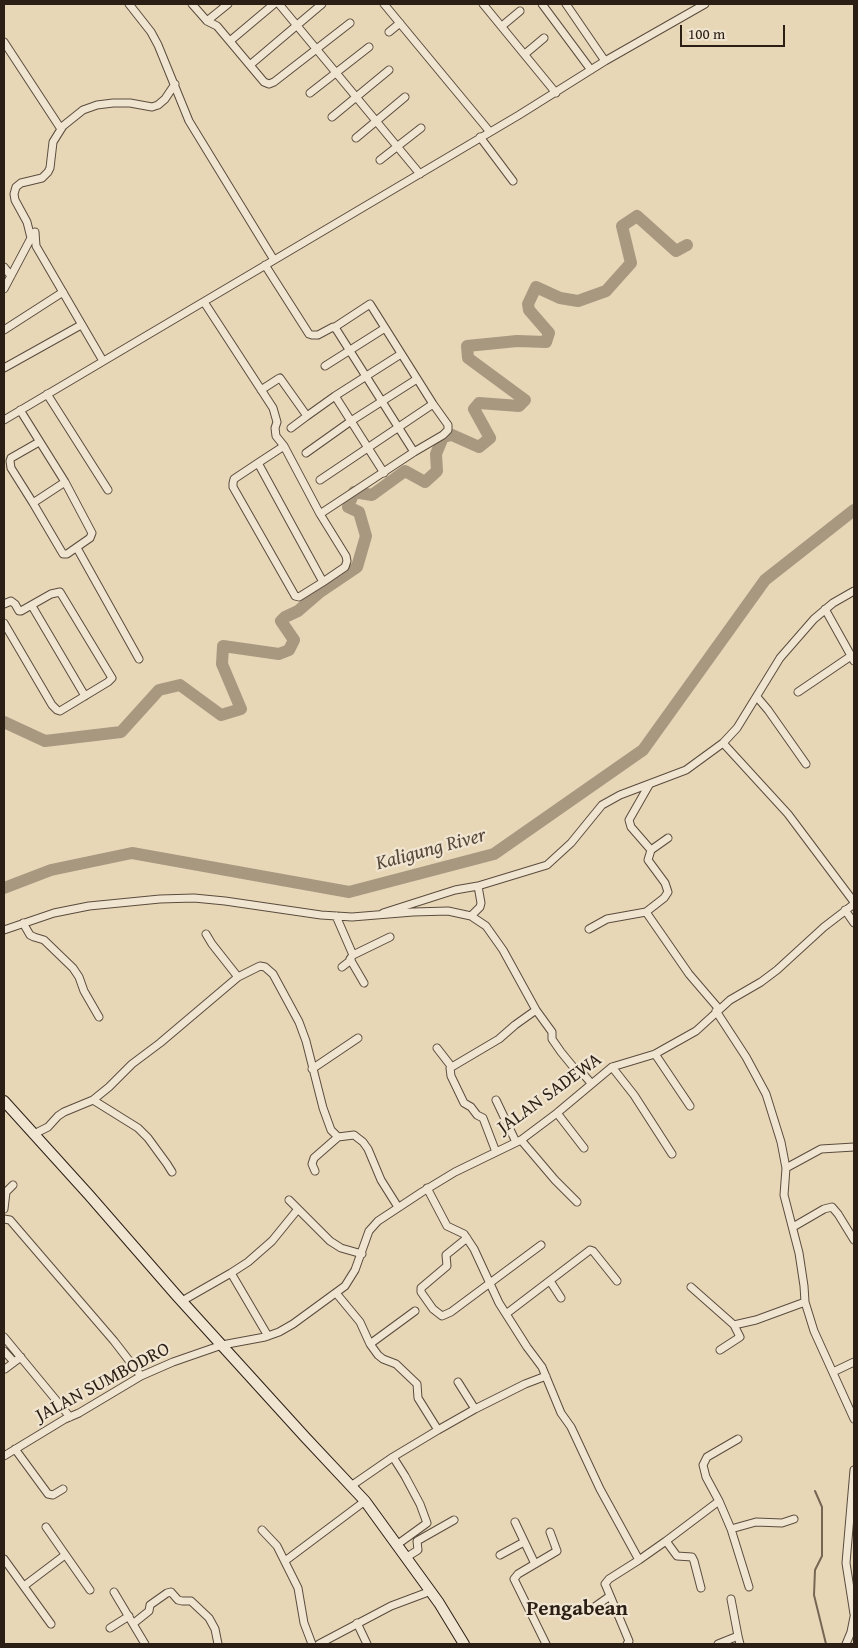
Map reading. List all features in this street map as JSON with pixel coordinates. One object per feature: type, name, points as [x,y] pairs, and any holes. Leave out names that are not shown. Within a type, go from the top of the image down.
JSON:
[{"type":"main road","points":[[4,1101],[182,1301],[225,1345],[365,1501],[407,1556],[464,1644]]},
{"type":"street","points":[[129,4],[151,32],[158,45],[189,121],[274,260]]},
{"type":"street","points":[[192,4],[207,21],[217,26],[264,82],[269,84],[350,23]]},
{"type":"street","points":[[207,21],[228,4]]},
{"type":"street","points":[[230,41],[274,4]]},
{"type":"street","points":[[279,4],[420,174]]},
{"type":"street","points":[[250,65],[322,4]]},
{"type":"street","points":[[384,4],[490,132]]},
{"type":"street","points":[[483,4],[556,92]]},
{"type":"street","points":[[542,4],[591,70]]},
{"type":"street","points":[[566,4],[605,61]]},
{"type":"street","points":[[4,420],[420,174],[605,61],[705,4]]},
{"type":"street","points":[[502,26],[520,11]]},
{"type":"street","points":[[389,32],[400,22]]},
{"type":"street","points":[[525,54],[544,38]]},
{"type":"street","points":[[4,42],[60,129]]},
{"type":"street","points":[[310,93],[369,47]]},
{"type":"street","points":[[332,117],[389,70]]},
{"type":"street","points":[[4,288],[31,238],[27,222],[15,200],[16,187],[20,183],[42,178],[48,172],[53,142],[60,129],[68,120],[83,110],[97,105],[130,103],[152,107],[158,105],[165,99],[175,84]]},
{"type":"street","points":[[356,138],[405,96]]},
{"type":"street","points":[[380,160],[421,128]]},
{"type":"street","points":[[480,137],[514,181]]},
{"type":"street","points":[[35,232],[36,246],[102,361]]},
{"type":"street","points":[[265,265],[306,331],[312,335],[318,335],[335,327],[369,304],[372,305],[401,354],[448,425],[448,430],[443,435],[320,514]]},
{"type":"street","points":[[4,267],[10,276]]},
{"type":"street","points":[[4,330],[63,292]]},
{"type":"street","points":[[204,302],[275,413],[277,422],[276,436],[284,446],[320,514],[346,556],[345,567],[299,597],[295,596],[233,487],[234,479],[284,446]]},
{"type":"street","points":[[4,368],[81,325]]},
{"type":"street","points":[[335,327],[414,452]]},
{"type":"street","points":[[325,366],[385,328]]},
{"type":"street","points":[[291,428],[366,375],[401,354]]},
{"type":"street","points":[[261,390],[280,378],[307,416]]},
{"type":"street","points":[[306,453],[418,379]]},
{"type":"street","points":[[47,394],[108,490]]},
{"type":"street","points":[[335,396],[384,473]]},
{"type":"street","points":[[320,480],[433,404]]},
{"type":"street","points":[[20,410],[65,482],[92,533],[89,540],[67,554],[61,553],[11,468],[11,458],[39,442]]},
{"type":"street","points":[[258,463],[323,582]]},
{"type":"street","points":[[33,503],[65,482]]},
{"type":"street","points":[[77,548],[139,659]]},
{"type":"street","points":[[378,915],[391,909],[547,865],[571,843],[602,805],[620,795],[686,770],[723,743],[737,728],[780,658],[814,619],[832,603],[854,591]]},
{"type":"street","points":[[4,604],[11,601],[20,612],[51,594],[60,592],[111,675],[111,681],[60,711],[55,708],[4,623]]},
{"type":"street","points":[[32,606],[85,696]]},
{"type":"street","points":[[798,692],[853,658],[825,610]]},
{"type":"street","points":[[757,696],[806,764]]},
{"type":"street","points":[[723,743],[788,814],[852,900]]},
{"type":"street","points":[[649,785],[629,820],[651,850]]},
{"type":"street","points":[[589,929],[607,919],[646,912],[664,898],[668,892],[665,883],[648,860],[651,850],[668,838]]},
{"type":"street","points":[[471,916],[482,903],[478,886]]},
{"type":"street","points":[[4,930],[54,913],[89,906],[194,898],[336,916],[448,911],[471,916],[486,926],[504,950],[536,1010],[552,1032],[552,1039],[579,1074],[584,1075],[589,1081]]},
{"type":"street","name":"JALAN SADEWA","points":[[225,1345],[268,1336],[293,1324],[345,1286],[349,1280],[356,1252],[373,1226],[396,1203],[427,1188],[494,1148],[516,1139],[557,1112],[589,1081],[612,1067],[655,1054],[696,1031],[716,1007],[761,982],[777,970],[845,910],[852,900]]},
{"type":"street","points":[[845,910],[854,923]]},
{"type":"street","points":[[646,912],[689,974],[716,1007],[766,1094],[781,1142],[786,1168],[784,1190],[800,1253],[805,1302],[814,1331],[854,1419]]},
{"type":"street","points":[[336,916],[364,982]]},
{"type":"street","points":[[23,923],[30,935],[44,940],[73,968],[80,977],[84,991],[99,1018]]},
{"type":"street","points":[[206,934],[238,977]]},
{"type":"street","points":[[342,967],[352,957],[390,938]]},
{"type":"street","points":[[34,1134],[48,1127],[64,1112],[93,1100],[132,1064],[160,1043],[238,977],[260,966],[269,969],[273,974],[299,1022],[306,1040],[323,1108],[331,1130],[338,1137]]},
{"type":"street","points":[[451,1066],[499,1039],[536,1010]]},
{"type":"street","points":[[312,1069],[358,1038]]},
{"type":"street","points":[[437,1048],[451,1066],[451,1076],[463,1102],[471,1107],[477,1115],[482,1117],[494,1148]]},
{"type":"street","points":[[655,1054],[690,1106]]},
{"type":"street","points":[[612,1067],[634,1095],[672,1154]]},
{"type":"street","points":[[93,1100],[138,1128],[148,1138],[172,1172]]},
{"type":"street","points":[[496,1100],[516,1139],[577,1202]]},
{"type":"street","points":[[557,1112],[584,1148]]},
{"type":"street","points":[[315,1171],[312,1164],[314,1158],[338,1137],[354,1135],[368,1149],[381,1180],[396,1203]]},
{"type":"street","points":[[786,1168],[821,1150],[854,1147]]},
{"type":"street","points":[[4,1209],[6,1192],[13,1185]]},
{"type":"street","points":[[427,1188],[447,1226],[461,1232],[467,1238],[506,1314],[527,1347],[538,1360],[561,1413],[571,1427],[600,1489],[639,1560]]},
{"type":"street","points":[[289,1200],[335,1245],[356,1252]]},
{"type":"street","points":[[793,1227],[824,1209],[832,1207],[854,1240]]},
{"type":"street","points":[[182,1301],[232,1274],[248,1262],[272,1241],[298,1209]]},
{"type":"street","points":[[4,1219],[10,1220],[114,1341],[141,1376]]},
{"type":"street","points":[[467,1238],[446,1255],[448,1265],[421,1288],[421,1292],[433,1309],[442,1316],[452,1312],[541,1246]]},
{"type":"street","points":[[506,1314],[590,1250],[594,1251],[617,1281]]},
{"type":"street","points":[[232,1274],[268,1336]]},
{"type":"street","points":[[550,1281],[561,1298]]},
{"type":"street","points":[[691,1286],[734,1325],[740,1337],[720,1350]]},
{"type":"street","points":[[336,1293],[360,1322],[370,1344],[378,1355],[396,1364],[417,1384],[418,1398],[438,1430]]},
{"type":"street","points":[[734,1325],[756,1320],[805,1302]]},
{"type":"street","points":[[370,1344],[415,1311]]},
{"type":"street","points":[[4,1337],[70,1417]]},
{"type":"street","name":"JALAN SUMBODRO","points":[[4,1456],[141,1376],[173,1362],[225,1345]]},
{"type":"street","points":[[4,1351],[14,1362]]},
{"type":"street","points":[[5,1369],[21,1357]]},
{"type":"street","points":[[833,1372],[854,1362]]},
{"type":"street","points":[[351,1486],[393,1457],[475,1409],[525,1384],[546,1376]]},
{"type":"street","points":[[458,1382],[475,1409]]},
{"type":"street","points":[[738,1439],[707,1457],[704,1461],[703,1470],[731,1529],[749,1587]]},
{"type":"street","points":[[14,1449],[48,1494],[53,1495],[63,1488]]},
{"type":"street","points":[[393,1457],[420,1504],[427,1523],[398,1544]]},
{"type":"street","points":[[846,1644],[852,1632],[854,1615],[846,1563],[854,1470]]},
{"type":"street","points":[[285,1562],[365,1501]]},
{"type":"street","points":[[629,1643],[606,1586],[607,1580],[666,1541],[719,1501]]},
{"type":"street","points":[[731,1529],[756,1522],[782,1522],[794,1519]]},
{"type":"street","points":[[407,1556],[418,1550],[417,1541],[454,1520]]},
{"type":"street","points":[[515,1522],[534,1564]]},
{"type":"street","points":[[46,1527],[90,1590]]},
{"type":"street","points":[[262,1530],[277,1546],[298,1588],[304,1623],[312,1644]]},
{"type":"street","points":[[546,1644],[514,1579],[518,1574],[557,1551],[550,1532]]},
{"type":"street","points":[[666,1541],[677,1556],[692,1557],[701,1588]]},
{"type":"street","points":[[500,1556],[524,1542]]},
{"type":"street","points":[[24,1586],[65,1555]]},
{"type":"street","points":[[4,1559],[52,1624]]},
{"type":"street","points":[[321,1644],[356,1623],[391,1606],[431,1591]]},
{"type":"street","points":[[114,1592],[145,1644]]},
{"type":"street","points":[[134,1624],[149,1612],[150,1605],[171,1592],[178,1600],[192,1601],[209,1618],[215,1629],[218,1644]]},
{"type":"street","points":[[593,1608],[610,1596]]},
{"type":"street","points":[[731,1599],[740,1644]]},
{"type":"street","points":[[110,1628],[129,1616]]},
{"type":"street","points":[[356,1623],[367,1644]]},
{"type":"street","points":[[718,1644],[738,1636]]},
{"type":"waterway","points":[[4,722],[45,741],[121,732],[159,690],[180,685],[221,715],[241,709],[222,664],[223,646],[279,654],[289,650],[294,640],[281,621],[298,611],[320,592],[357,567],[366,536],[359,512],[348,507],[354,492],[372,495],[405,471],[425,482],[437,471],[436,454],[443,437],[452,435],[479,447],[490,438],[474,409],[479,403],[519,406],[525,400],[468,358],[467,346],[517,341],[546,342],[549,333],[529,310],[528,304],[536,287],[560,298],[578,301],[606,291],[631,263],[622,226],[637,216],[676,251],[687,245]]},
{"type":"waterway","name":"Kaligung River","points":[[4,888],[51,870],[132,853],[349,892],[494,854],[643,750],[765,580],[854,510]]},
{"type":"waterway","points":[[815,1491],[822,1507],[822,1556],[815,1570],[814,1595],[826,1644]]},
{"type":"district","name":"Pengabean","points":[[577,1610]]}]
